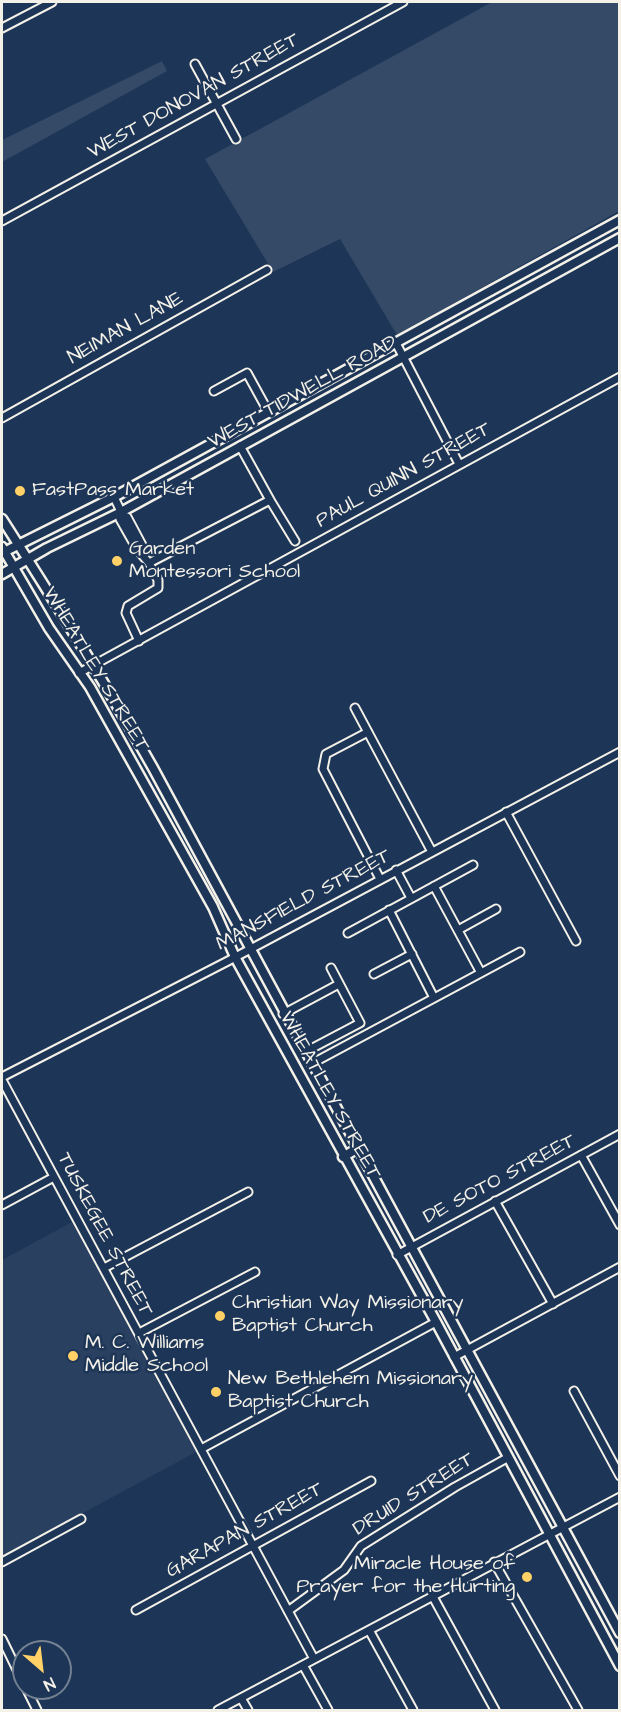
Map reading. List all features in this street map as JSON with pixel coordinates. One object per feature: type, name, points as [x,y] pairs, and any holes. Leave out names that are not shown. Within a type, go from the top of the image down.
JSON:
[{"type":"main road","name":"WEST TIDWELL ROAD","points":[[3,551],[19,546],[114,497],[620,220]]},
{"type":"main road","name":"WEST TIDWELL ROAD","points":[[2,574],[27,559],[122,514],[312,406],[620,238]]},
{"type":"main road","points":[[485,294],[490,309]]},
{"type":"main road","points":[[304,394],[312,406]]},
{"type":"main road","name":"WHEATLEY STREET","points":[[2,519],[95,665],[148,759],[249,950],[412,1246],[620,1633]]},
{"type":"main road","name":"WHEATLEY STREET","points":[[3,551],[90,687],[213,907],[235,957],[343,1157],[436,1322],[620,1666]]},
{"type":"main road","points":[[135,767],[148,759]]},
{"type":"main road","points":[[186,861],[200,854]]},
{"type":"main road","points":[[291,1060],[305,1052]]},
{"type":"main road","points":[[343,1157],[358,1148]]},
{"type":"main road","points":[[497,1439],[512,1431]]},
{"type":"street","points":[[2,28],[52,2]]},
{"type":"street","name":"WEST DONOVAN STREET","points":[[2,221],[403,2]]},
{"type":"street","points":[[195,64],[236,139]]},
{"type":"street","name":"NEIMAN LANE","points":[[2,418],[267,270]]},
{"type":"street","points":[[396,343],[459,464]]},
{"type":"street","points":[[214,391],[247,373],[269,413]]},
{"type":"street","name":"PAUL QUINN STREET","points":[[79,673],[620,376]]},
{"type":"street","points":[[240,446],[295,541]]},
{"type":"street","points":[[114,497],[122,514],[120,519],[158,580],[158,588],[128,606],[126,613],[139,641]]},
{"type":"street","points":[[149,563],[270,500]]},
{"type":"street","points":[[355,708],[432,852]]},
{"type":"street","points":[[368,732],[326,754],[323,768],[380,879]]},
{"type":"street","name":"MANSFIELD STREET","points":[[2,1078],[249,950],[620,752]]},
{"type":"street","points":[[506,812],[576,941]]},
{"type":"street","points":[[348,933],[473,865]]},
{"type":"street","points":[[396,870],[411,898]]},
{"type":"street","points":[[434,886],[481,973]]},
{"type":"street","points":[[458,930],[496,909]]},
{"type":"street","points":[[389,910],[434,998]]},
{"type":"street","points":[[311,1064],[520,952]]},
{"type":"street","points":[[374,974],[412,954]]},
{"type":"street","points":[[305,1052],[360,1023],[331,968]]},
{"type":"street","points":[[284,1014],[339,984]]},
{"type":"street","name":"TUSKEGEE STREET","points":[[2,1078],[314,1659]]},
{"type":"street","name":"DE SOTO STREET","points":[[397,1255],[620,1134]]},
{"type":"street","points":[[581,1155],[620,1225]]},
{"type":"street","points":[[2,1205],[54,1177]]},
{"type":"street","points":[[104,1268],[248,1192]]},
{"type":"street","points":[[495,1201],[553,1304]]},
{"type":"street","points":[[454,1357],[620,1267]]},
{"type":"street","points":[[139,1333],[255,1272]]},
{"type":"street","points":[[201,1449],[436,1322]]},
{"type":"street","points":[[574,1391],[620,1476]]},
{"type":"street","name":"DRUID STREET","points":[[288,1611],[344,1570],[360,1546],[455,1487],[507,1458]]},
{"type":"street","name":"GARAPAN STREET","points":[[136,1610],[371,1481]]},
{"type":"street","points":[[219,1710],[620,1497]]},
{"type":"street","points":[[2,1562],[81,1519]]},
{"type":"street","points":[[494,1562],[578,1710]]},
{"type":"street","points":[[432,1595],[495,1710]]},
{"type":"street","points":[[369,1630],[413,1710]]},
{"type":"street","points":[[2,1639],[12,1659]]},
{"type":"street","points":[[303,1665],[328,1710]]},
{"type":"street","points":[[241,1698],[248,1710]]},
{"type":"shaded area","points":[[492,2],[619,2],[619,211],[397,335],[340,239],[273,272],[205,159]]},
{"type":"shaded area","points":[[162,61],[167,71],[2,162],[2,140]]},
{"type":"shaded area","name":"M. C. Williams Middle School","points":[[72,1222],[196,1452],[2,1557],[2,1260]]},
{"type":"place","name":"FastPass Market","points":[[20,491]]},
{"type":"place","name":"Garden Montessori School","points":[[117,561]]},
{"type":"place","name":"Christian Way Missionary Baptist Church","points":[[220,1316]]},
{"type":"place","name":"M. C. Williams Middle School","points":[[73,1356]]},
{"type":"place","name":"New Bethlehem Missionary Baptist Church","points":[[216,1392]]},
{"type":"place","name":"Miracle House of Prayer for the Hurting","points":[[527,1577]]}]
